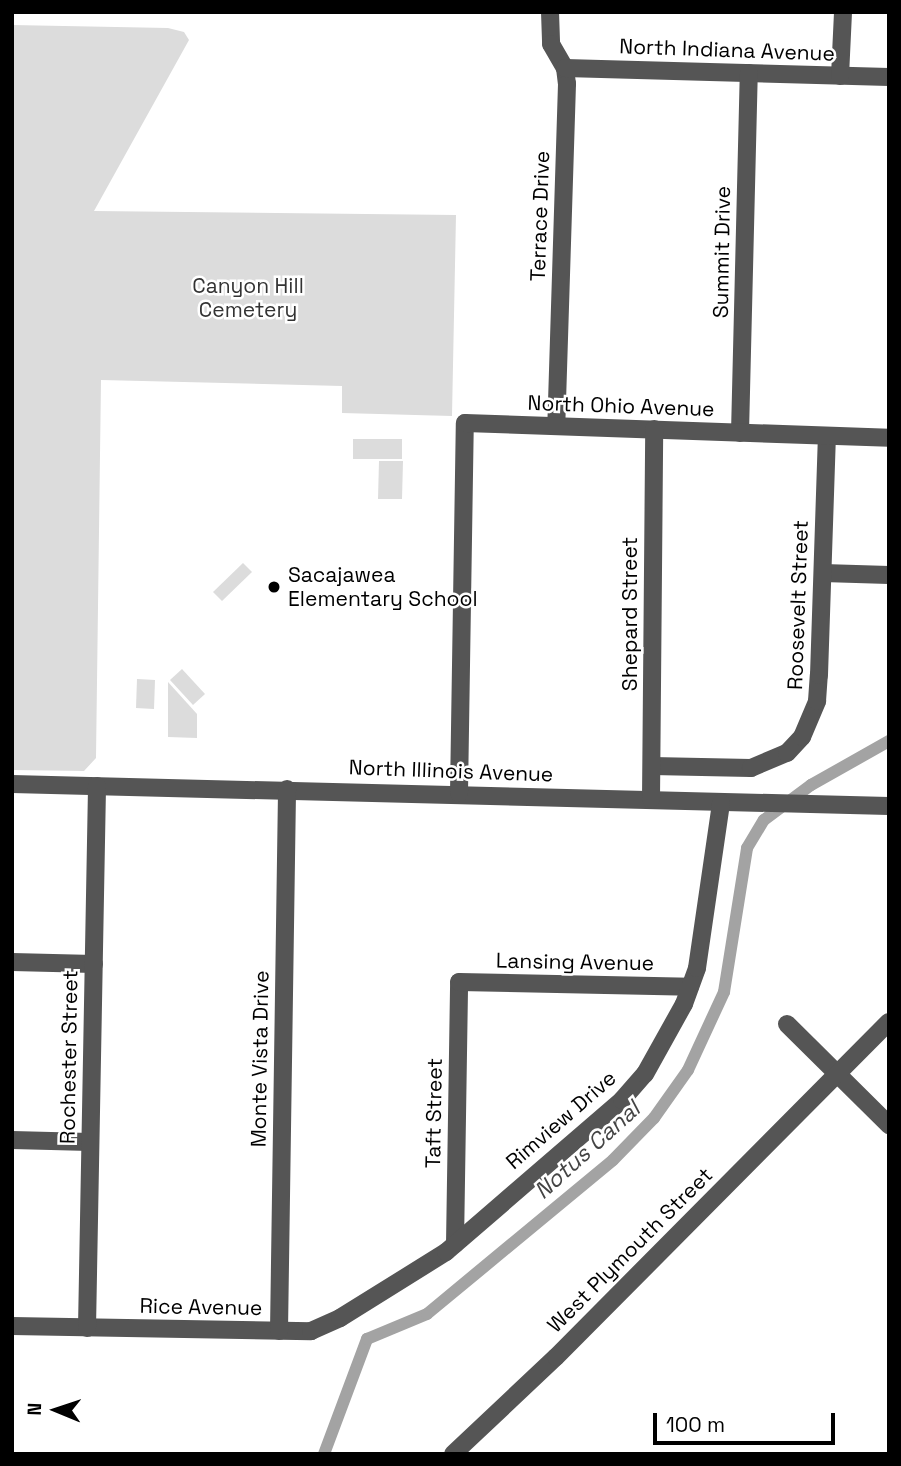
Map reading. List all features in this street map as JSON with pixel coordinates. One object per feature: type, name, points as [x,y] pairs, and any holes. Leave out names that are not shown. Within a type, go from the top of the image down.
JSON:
[{"type":"street","name":"Terrace Drive","points":[[550,12],[551,44],[565,68],[556,426]]},
{"type":"street","points":[[840,76],[843,12]]},
{"type":"street","name":"North Indiana Avenue","points":[[565,68],[889,77]]},
{"type":"street","name":"Summit Drive","points":[[740,433],[749,73]]},
{"type":"street","name":"North Ohio Avenue","points":[[459,793],[465,423],[889,438]]},
{"type":"street","name":"Shepard Street","points":[[650,799],[654,429]]},
{"type":"street","name":"Roosevelt Street","points":[[652,766],[751,768],[787,753],[802,737],[817,701],[827,437]]},
{"type":"street","points":[[823,573],[889,575]]},
{"type":"street","name":"North Illinois Avenue","points":[[12,784],[459,793],[889,806]]},
{"type":"street","name":"Rochester Street","points":[[87,1328],[97,786]]},
{"type":"street","name":"Monte Vista Drive","points":[[279,1331],[287,789]]},
{"type":"street","name":"Rimview Drive","points":[[379,1294],[455,1244],[622,1100],[645,1074],[690,987],[705,926],[721,803]]},
{"type":"street","points":[[12,961],[94,964]]},
{"type":"street","name":"Lansing Avenue","points":[[459,982],[690,987]]},
{"type":"street","name":"Taft Street","points":[[455,1244],[459,982]]},
{"type":"street","name":"West Plymouth Street","points":[[453,1454],[499,1414],[889,1022]]},
{"type":"street","points":[[787,1024],[889,1125]]},
{"type":"street","points":[[12,1140],[90,1142]]},
{"type":"street","name":"Rice Avenue","points":[[12,1326],[311,1331],[379,1294]]},
{"type":"green space","name":"Canyon Hill Cemetery","points":[[12,25],[168,28],[184,32],[189,40],[94,211],[456,215],[452,416],[342,413],[342,386],[101,380],[96,758],[84,771],[12,770]]},
{"type":"green space","points":[[353,439],[402,439],[402,459],[353,459]]},
{"type":"green space","points":[[379,461],[403,461],[402,499],[378,499]]},
{"type":"green space","points":[[243,563],[252,572],[222,601],[213,592]]},
{"type":"green space","points":[[182,669],[205,694],[193,705],[170,680]]},
{"type":"green space","points":[[137,679],[155,680],[154,709],[136,708]]},
{"type":"green space","points":[[168,682],[197,714],[197,738],[168,737]]},
{"type":"waterway","name":"Notus Canal","points":[[324,1454],[367,1339],[427,1314],[613,1160],[654,1118],[688,1070],[724,992],[747,848],[764,820],[811,785],[889,741]]},
{"type":"place","name":"Sacajawea Elementary School","points":[[274,587]]}]
